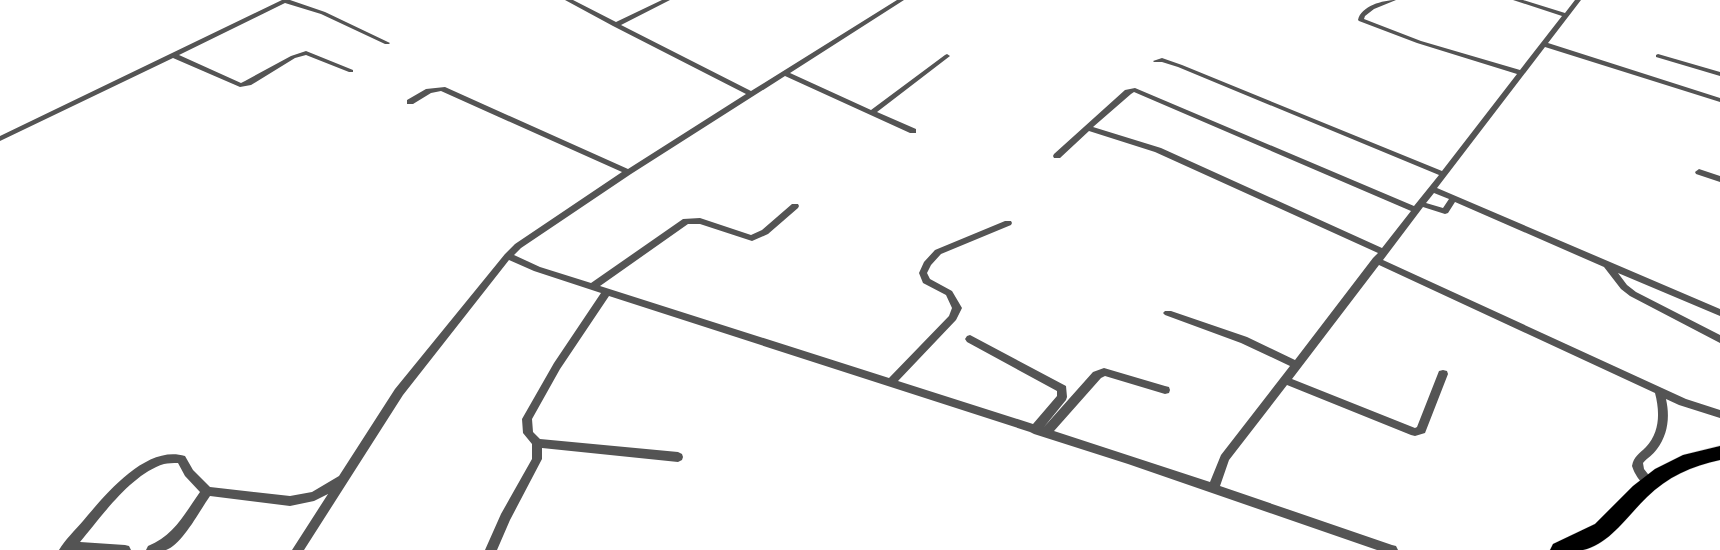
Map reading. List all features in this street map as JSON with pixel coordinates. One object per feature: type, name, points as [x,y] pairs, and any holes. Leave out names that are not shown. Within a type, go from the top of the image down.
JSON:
[{"type":"main road","points":[[1560,550],[1579,543],[1603,529],[1650,483],[1691,459],[1720,453]]},
{"type":"street","points":[[0,140],[286,0],[323,13],[387,43]]},
{"type":"street","points":[[568,0],[751,93]]},
{"type":"street","points":[[615,25],[667,0]]},
{"type":"street","points":[[298,550],[399,392],[508,256],[524,241],[751,93],[901,0]]},
{"type":"street","points":[[1394,0],[1369,9],[1362,15],[1361,20],[1419,42],[1521,73]]},
{"type":"street","points":[[1516,0],[1566,15]]},
{"type":"street","points":[[1213,489],[1225,458],[1578,0]]},
{"type":"street","points":[[1544,44],[1720,100]]},
{"type":"street","points":[[173,55],[240,85],[248,83],[301,54],[311,54],[351,71]]},
{"type":"street","points":[[873,112],[947,56]]},
{"type":"street","points":[[1659,56],[1720,74]]},
{"type":"street","points":[[1156,61],[1162,60],[1180,66],[1443,174]]},
{"type":"street","points":[[783,73],[913,131]]},
{"type":"street","points":[[410,102],[429,91],[442,89],[628,172]]},
{"type":"street","points":[[1057,156],[1128,92],[1136,90],[1418,207],[1445,211],[1454,198]]},
{"type":"street","points":[[1088,128],[1158,150],[1659,391],[1683,402],[1720,414]]},
{"type":"street","points":[[1698,172],[1720,179]]},
{"type":"street","points":[[1432,189],[1720,313]]},
{"type":"street","points":[[592,287],[686,221],[700,221],[752,238],[765,232],[795,206]]},
{"type":"street","points":[[890,383],[953,318],[957,308],[950,293],[927,281],[923,273],[927,264],[938,252],[1008,223]]},
{"type":"street","points":[[508,256],[537,269],[607,292],[1128,459],[1366,545],[1392,550]]},
{"type":"street","points":[[1607,264],[1624,287],[1633,294],[1720,339]]},
{"type":"street","points":[[491,550],[514,500],[531,475],[537,459],[537,443],[528,433],[527,419],[557,366],[607,292]]},
{"type":"street","points":[[1168,313],[1244,340],[1296,365]]},
{"type":"street","points":[[970,339],[1062,389],[1062,397],[1034,430]]},
{"type":"street","points":[[1045,434],[1097,375],[1104,372],[1165,390]]},
{"type":"street","points":[[1285,380],[1415,432],[1421,430],[1443,374]]},
{"type":"street","points":[[1650,483],[1639,471],[1637,465],[1658,440],[1664,422],[1664,406],[1659,391]]},
{"type":"street","points":[[537,443],[678,457]]},
{"type":"street","points":[[66,550],[130,479],[149,466],[165,459],[181,459],[189,473],[207,491],[290,501],[314,496],[344,478]]},
{"type":"street","points":[[152,550],[161,548],[173,538],[207,491]]},
{"type":"street","points":[[66,550],[77,548],[126,550]]}]
